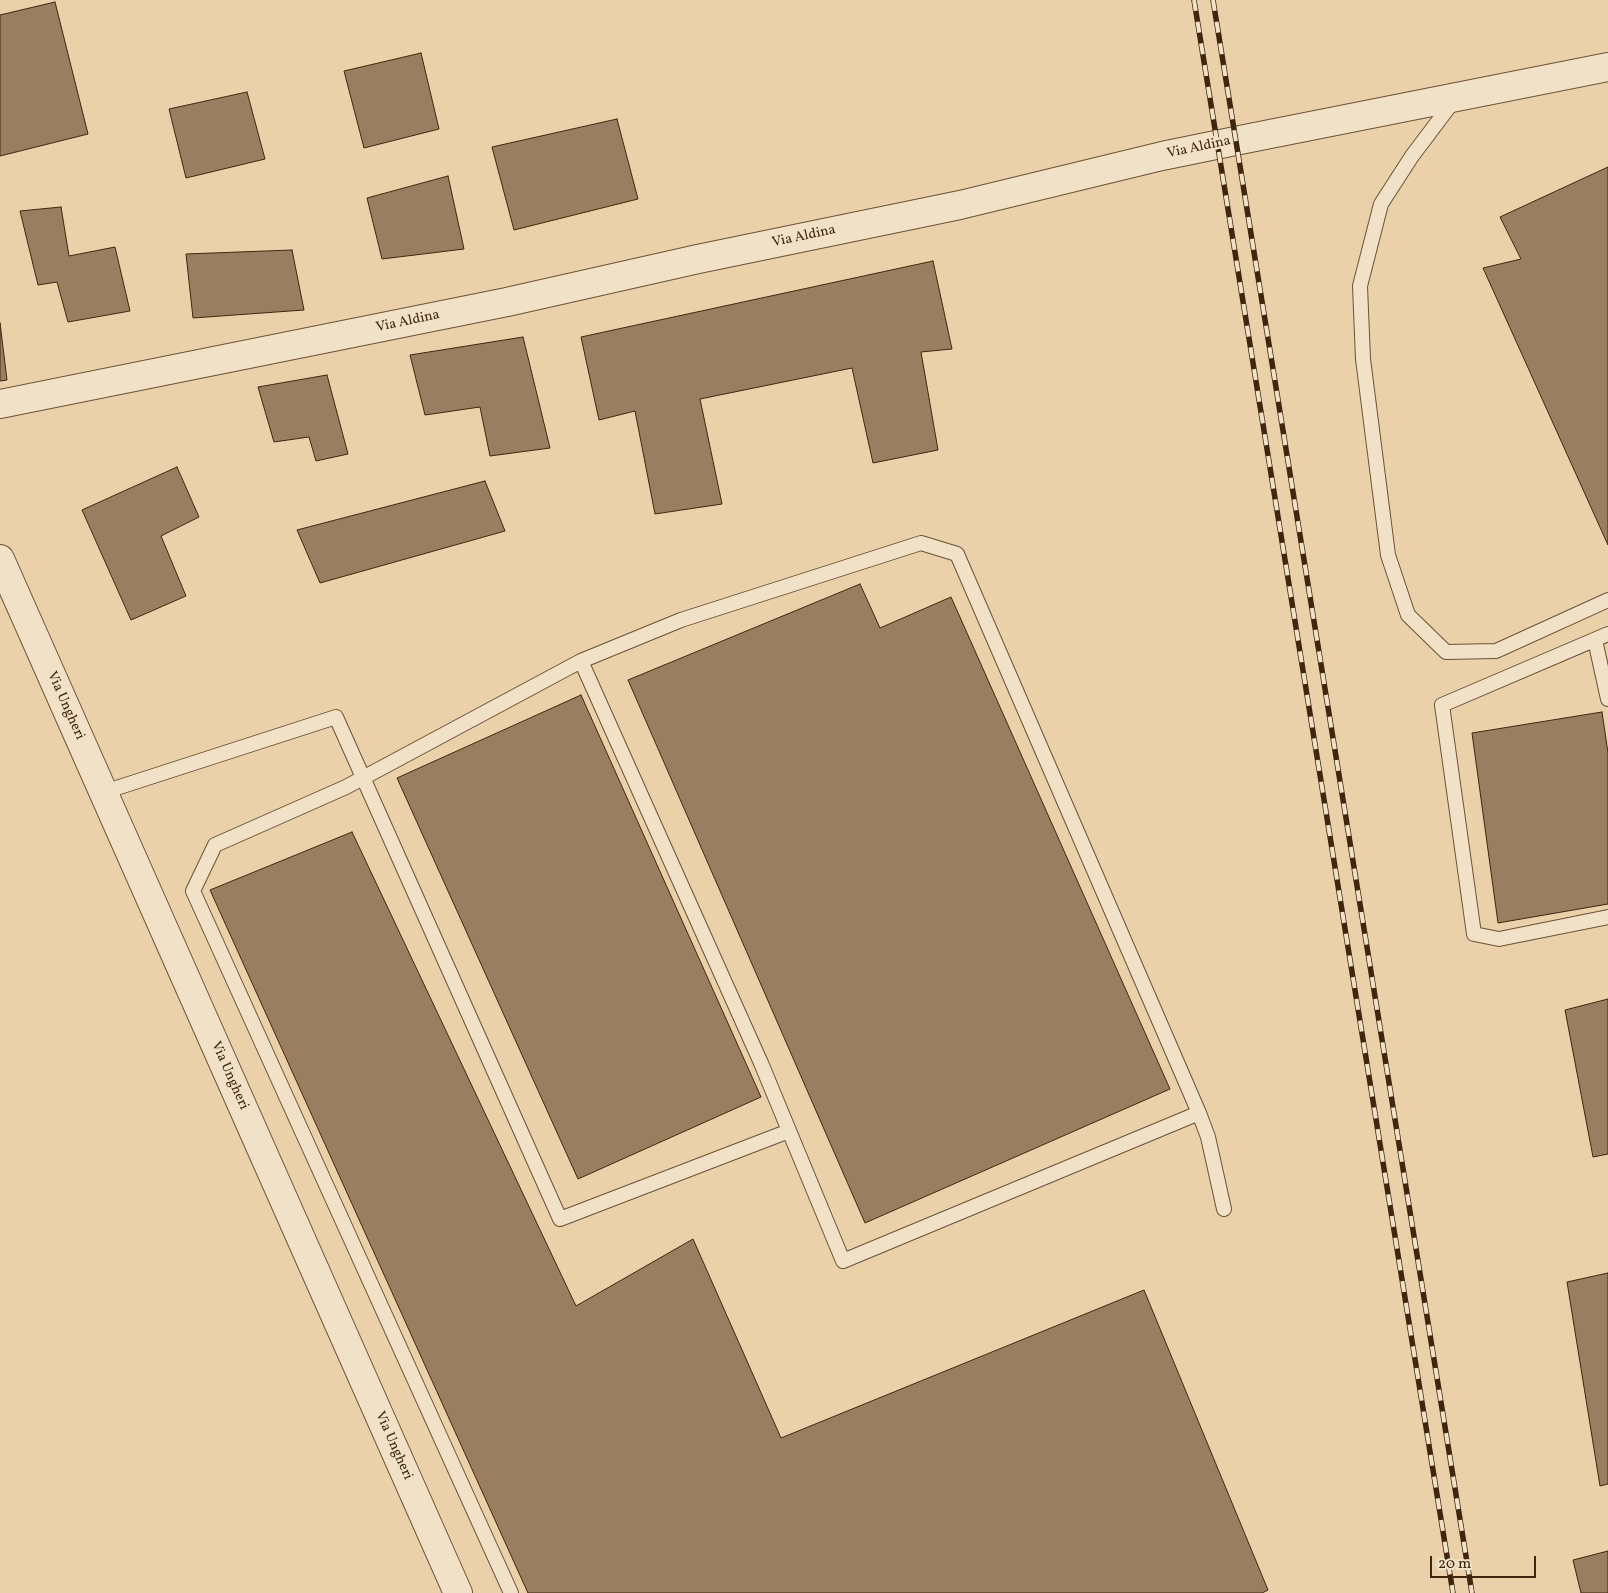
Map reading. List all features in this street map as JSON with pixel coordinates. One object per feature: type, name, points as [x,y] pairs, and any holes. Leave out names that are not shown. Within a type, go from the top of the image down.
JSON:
[{"type":"street","name":"Via Aldina","points":[[0,404],[507,302],[960,204],[1172,154],[1608,67]]},
{"type":"street","name":"Via Ungheri","points":[[0,560],[458,1593]]},
{"type":"lane","points":[[1455,98],[1412,156],[1381,204],[1360,286],[1363,358],[1388,555],[1408,615],[1446,652],[1496,650],[1608,600]]},
{"type":"lane","points":[[510,1593],[193,891],[215,845],[363,777],[581,661],[681,620],[921,543],[957,554],[1199,1113],[1208,1137],[1224,1209]]},
{"type":"lane","points":[[1608,634],[1442,705],[1474,934],[1499,939],[1608,917]]},
{"type":"lane","points":[[1595,640],[1608,699]]},
{"type":"lane","points":[[581,661],[761,1063],[843,1261],[1199,1113]]},
{"type":"lane","points":[[104,792],[336,717],[560,1219],[789,1131]]},
{"type":"building","points":[[55,2],[88,134],[0,156],[0,15]]},
{"type":"building","points":[[421,53],[439,129],[364,148],[344,71]]},
{"type":"building","points":[[247,92],[265,159],[186,178],[169,109]]},
{"type":"building","points":[[617,119],[638,199],[514,230],[492,147]]},
{"type":"building","points":[[1608,167],[1608,545],[1483,268],[1521,259],[1500,217]]},
{"type":"building","points":[[448,176],[464,249],[382,259],[367,198]]},
{"type":"building","points":[[61,207],[69,256],[115,247],[130,311],[68,322],[57,282],[38,285],[20,211]]},
{"type":"building","points":[[292,250],[304,310],[193,318],[186,254]]},
{"type":"building","points":[[933,261],[952,349],[921,352],[938,450],[873,463],[852,368],[700,399],[722,504],[655,514],[635,411],[599,420],[581,337]]},
{"type":"building","points":[[0,323],[7,380],[0,381]]},
{"type":"building","points":[[523,337],[550,448],[490,456],[480,407],[425,415],[410,355]]},
{"type":"building","points":[[327,375],[348,454],[316,461],[309,437],[274,442],[258,387]]},
{"type":"building","points":[[177,467],[199,517],[161,536],[186,596],[131,620],[82,510]]},
{"type":"building","points":[[485,481],[505,531],[320,583],[297,530]]},
{"type":"building","points":[[860,584],[880,628],[951,597],[1170,1089],[865,1223],[628,680]]},
{"type":"building","points":[[581,695],[761,1097],[578,1179],[397,778]]},
{"type":"building","points":[[1602,712],[1608,753],[1608,904],[1498,923],[1472,733]]},
{"type":"building","points":[[352,832],[576,1306],[693,1239],[781,1438],[1144,1290],[1268,1590],[1262,1593],[528,1593],[210,890]]},
{"type":"building","points":[[1608,999],[1608,1154],[1593,1157],[1565,1010]]},
{"type":"building","points":[[1608,1273],[1608,1484],[1600,1486],[1567,1282]]},
{"type":"building","points":[[1608,1551],[1608,1593],[1581,1593],[1573,1560]]},
{"type":"railway","points":[[1194,0],[1453,1593]]},
{"type":"railway","points":[[1213,0],[1472,1593]]}]
